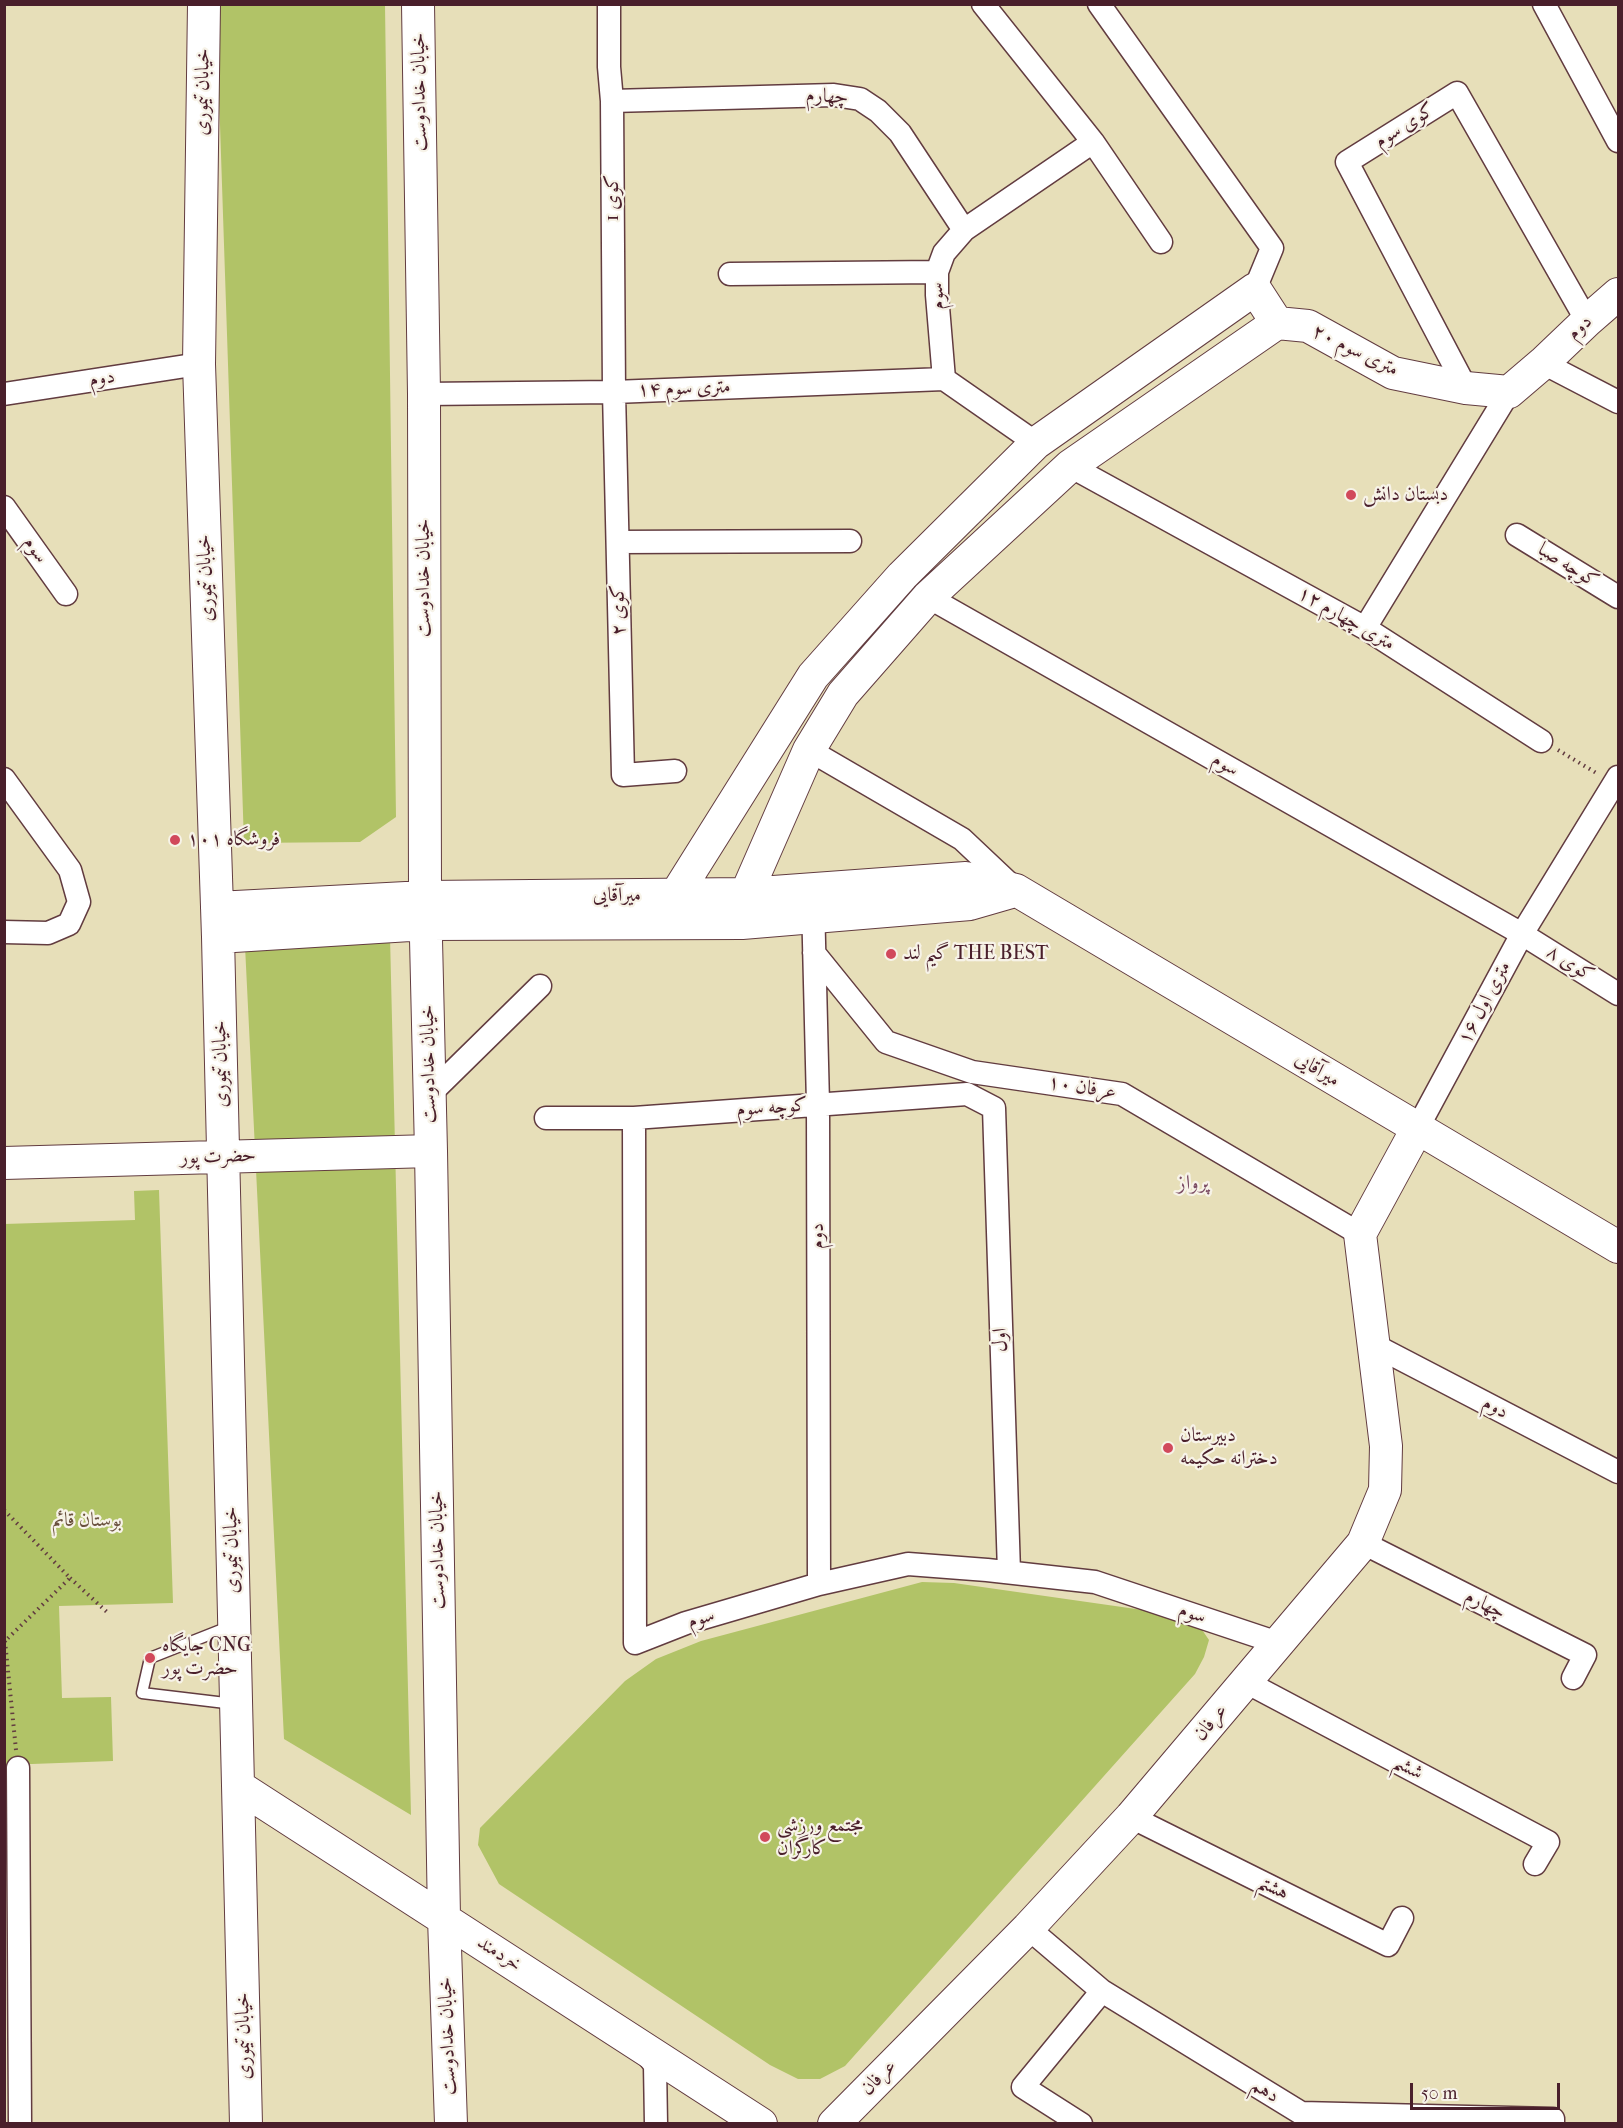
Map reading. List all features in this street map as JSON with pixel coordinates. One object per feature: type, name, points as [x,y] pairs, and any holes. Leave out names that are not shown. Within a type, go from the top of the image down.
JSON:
[{"type":"street","name":"خیابان تیموری","points":[[204,4],[199,363],[217,922],[246,2124]]},
{"type":"street","name":"خیابان خدادوست","points":[[418,4],[424,394],[426,911],[444,1918],[452,2124]]},
{"type":"street","name":"کوی 1","points":[[609,4],[614,392]]},
{"type":"street","points":[[984,4],[1093,142],[1161,242]]},
{"type":"street","points":[[673,909],[813,676],[902,576],[1036,443],[1255,289],[1272,248],[1099,4]]},
{"type":"street","points":[[1544,4],[1618,141]]},
{"type":"street","name":"کوی سوم","points":[[1466,388],[1347,162],[1457,93],[1587,321]]},
{"type":"street","name":"چهارم","points":[[612,101],[834,95],[860,99],[878,111],[900,133],[964,230]]},
{"type":"street","points":[[937,272],[944,253],[964,230],[1093,142]]},
{"type":"street","name":"سوم","points":[[730,274],[937,272],[944,379]]},
{"type":"street","points":[[744,908],[809,750],[843,694],[928,597],[1070,466],[1277,323],[1255,289]]},
{"type":"street","name":"دوم","points":[[1509,392],[1544,363],[1618,294]]},
{"type":"street","name":"۲۰ متری سوم","points":[[1277,323],[1308,326],[1393,373],[1466,388],[1509,392]]},
{"type":"street","name":"دوم","points":[[4,394],[199,363]]},
{"type":"street","points":[[1544,363],[1618,402]]},
{"type":"street","name":"۱۴ متری سوم","points":[[424,394],[614,392],[944,379]]},
{"type":"street","points":[[944,379],[1036,443]]},
{"type":"street","name":"کوی ۲","points":[[614,392],[622,775],[675,771]]},
{"type":"street","points":[[1365,628],[1509,392]]},
{"type":"street","name":"۱۲ متری چهارم","points":[[1070,466],[1365,628],[1541,741]]},
{"type":"street","name":"سوم","points":[[4,507],[66,594]]},
{"type":"street","name":"کوچه صبا","points":[[1517,535],[1618,597]]},
{"type":"street","points":[[618,542],[850,541]]},
{"type":"street","name":"سوم","points":[[928,597],[1522,934]]},
{"type":"street","points":[[809,750],[962,839],[1016,891]]},
{"type":"street","points":[[4,779],[70,870],[79,902],[69,924],[48,933],[4,932]]},
{"type":"street","name":"۱۶ متری اول","points":[[1360,1234],[1522,934],[1617,782]]},
{"type":"street","name":"میرآقایی","points":[[217,922],[426,911],[744,908],[813,902],[970,903],[1016,891],[1618,1247]]},
{"type":"street","name":"دوم","points":[[813,902],[818,1104],[819,1584]]},
{"type":"street","name":"کوی ۸","points":[[1522,934],[1618,994]]},
{"type":"street","name":"عرفان ۱۰","points":[[814,953],[886,1042],[972,1072],[1122,1094],[1360,1234]]},
{"type":"street","points":[[429,1095],[540,986]]},
{"type":"street","name":"کوچه سوم","points":[[546,1118],[634,1118],[968,1094],[994,1108]]},
{"type":"street","name":"اول","points":[[994,1108],[1009,1572]]},
{"type":"street","name":"سوم","points":[[634,1118],[635,1643],[686,1623],[819,1584],[908,1564],[1095,1582],[1278,1643]]},
{"type":"street","name":"حضرت پور","points":[[4,1163],[431,1151]]},
{"type":"street","name":"عرفان","points":[[834,2124],[1028,1928],[1131,1817],[1363,1543],[1385,1490],[1386,1446],[1360,1234]]},
{"type":"street","name":"دوم","points":[[1372,1344],[1618,1472]]},
{"type":"street","name":"چهارم","points":[[1363,1543],[1585,1655],[1573,1678]]},
{"type":"street","name":"ششم","points":[[1246,1682],[1548,1842],[1534,1864]]},
{"type":"street","points":[[18,1768],[20,2124]]},
{"type":"street","name":"خردمند","points":[[238,1785],[761,2124]]},
{"type":"street","name":"هشتم","points":[[1131,1817],[1388,1945],[1402,1918]]},
{"type":"street","name":"دهم","points":[[1028,1928],[1102,1990],[1301,2113],[1553,2119],[1553,2124]]},
{"type":"street","points":[[1081,2124],[1023,2086],[1102,1990]]},
{"type":"street","points":[[641,2046],[656,2065],[656,2124]]},
{"type":"lane","points":[[234,1625],[150,1658],[142,1693],[236,1705]]},
{"type":"path","points":[[1541,741],[1617,782]]},
{"type":"path","points":[[4,1510],[70,1578],[108,1613]]},
{"type":"path","points":[[18,1768],[5,1640],[70,1578]]},
{"type":"green space","points":[[216,5],[385,5],[396,817],[360,842],[244,843]]},
{"type":"green space","points":[[390,936],[411,1815],[284,1739],[245,946]]},
{"type":"green space","name":"بوستان قائم","points":[[159,1190],[173,1603],[59,1606],[62,1698],[111,1697],[113,1761],[5,1765],[4,1224],[135,1220],[134,1191]]},
{"type":"green space","name":"مجتمع ورزشی کارگران","points":[[922,1582],[954,1583],[1157,1612],[1196,1621],[1209,1640],[1204,1657],[1195,1674],[845,2066],[820,2079],[798,2079],[770,2065],[499,1884],[478,1845],[480,1828],[625,1681],[656,1659],[701,1641]]},
{"type":"place","name":"دبستان دانش","points":[[1351,495]]},
{"type":"place","name":"فروشگاه ۱۰۱","points":[[175,840]]},
{"type":"place","name":"گیم لند THE BEST","points":[[891,954]]},
{"type":"place","name":"دبیرستان دخترانه حکیمه","points":[[1168,1448]]},
{"type":"place","name":"جایگاه CNG حضرت پور","points":[[150,1658]]},
{"type":"place","name":"مجتمع ورزشی کارگران","points":[[765,1837]]},
{"type":"district","name":"پرواز","points":[[1193,1184]]}]
